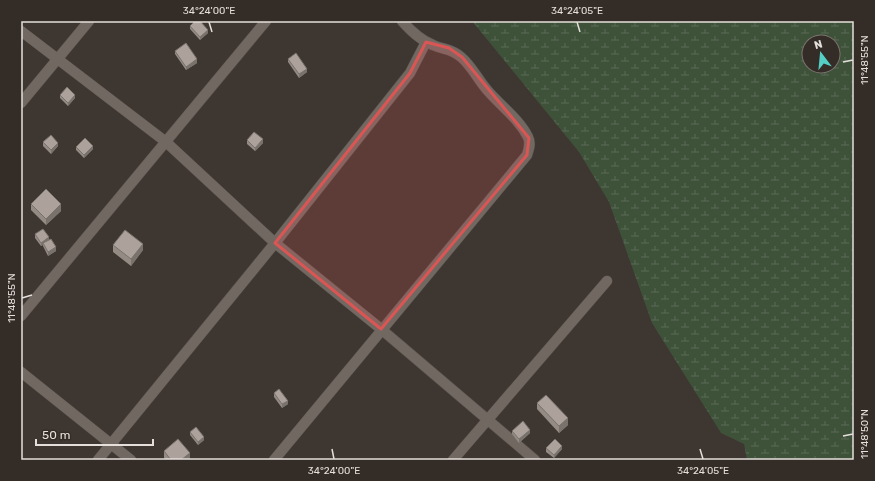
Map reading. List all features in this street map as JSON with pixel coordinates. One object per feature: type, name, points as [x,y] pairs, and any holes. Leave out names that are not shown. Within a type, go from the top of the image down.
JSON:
[{"type":"street","points":[[21,103],[89,21]]},
{"type":"street","points":[[21,316],[266,21]]},
{"type":"street","points":[[274,460],[527,155],[530,146],[529,138],[520,126],[508,111],[488,91],[462,57],[449,48],[435,46],[426,42],[402,21]]},
{"type":"street","points":[[21,32],[166,142],[275,243],[382,329],[535,460]]},
{"type":"street","points":[[98,460],[275,243],[410,73],[426,42]]},
{"type":"street","points":[[453,460],[607,281]]},
{"type":"street","points":[[21,372],[131,460]]},
{"type":"highlighted area","points":[[426,42],[449,48],[462,57],[529,138],[527,155],[381,329],[275,243],[410,73]]},
{"type":"green space","points":[[472,21],[854,21],[854,460],[747,460],[744,444],[721,433],[652,323],[609,202],[579,152]]},
{"type":"building","points":[[195,21],[200,21],[208,30],[200,37],[190,26]]},
{"type":"building","points":[[186,43],[197,59],[186,67],[175,51]]},
{"type":"building","points":[[296,53],[307,69],[299,74],[288,59]]},
{"type":"building","points":[[67,87],[75,95],[68,103],[60,95]]},
{"type":"building","points":[[254,132],[263,139],[255,148],[247,140]]},
{"type":"building","points":[[51,135],[58,143],[51,150],[43,142]]},
{"type":"building","points":[[85,138],[93,146],[84,155],[76,147]]},
{"type":"building","points":[[46,189],[61,204],[46,219],[31,204]]},
{"type":"building","points":[[43,229],[49,237],[41,243],[35,234]]},
{"type":"building","points":[[125,230],[143,244],[131,259],[113,245]]},
{"type":"building","points":[[51,239],[56,247],[48,252],[43,243]]},
{"type":"building","points":[[279,389],[288,401],[282,404],[274,393]]},
{"type":"building","points":[[546,395],[568,418],[559,426],[537,403]]},
{"type":"building","points":[[523,421],[530,430],[519,439],[512,431]]},
{"type":"building","points":[[196,427],[204,437],[198,442],[190,432]]},
{"type":"building","points":[[178,439],[190,453],[181,460],[171,460],[164,451]]},
{"type":"building","points":[[555,439],[562,446],[554,455],[546,448]]}]
